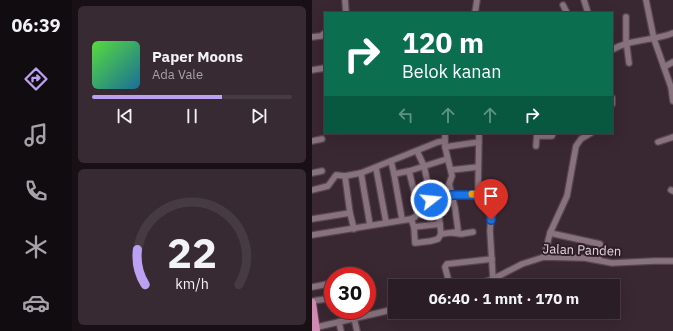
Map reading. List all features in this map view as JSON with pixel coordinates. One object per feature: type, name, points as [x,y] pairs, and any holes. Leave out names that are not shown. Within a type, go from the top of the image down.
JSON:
[{"type":"highway","points":[[312,302],[314,328]]},
{"type":"street","points":[[345,0],[346,12]]},
{"type":"street","points":[[475,12],[477,0]]},
{"type":"street","points":[[584,0],[588,12]]},
{"type":"street","points":[[646,0],[654,39],[671,87],[673,101]]},
{"type":"street","points":[[563,6],[566,12]]},
{"type":"street","points":[[626,17],[626,44],[629,63]]},
{"type":"street","points":[[613,50],[626,44],[654,39],[673,33]]},
{"type":"street","points":[[312,37],[321,36],[324,34]]},
{"type":"street","points":[[664,67],[673,62]]},
{"type":"street","points":[[312,70],[324,68]]},
{"type":"street","points":[[441,234],[456,232],[458,230],[449,184],[452,176],[447,159],[445,134]]},
{"type":"street","points":[[478,194],[479,134]]},
{"type":"street","points":[[536,146],[537,134],[552,136],[553,134]]},
{"type":"street","points":[[578,134],[581,139]]},
{"type":"street","points":[[544,257],[550,233],[565,200],[576,146],[581,139],[589,134]]},
{"type":"street","points":[[658,142],[673,136]]},
{"type":"street","points":[[312,141],[322,139]]},
{"type":"street","points":[[312,190],[328,186],[336,175],[345,176],[361,173],[438,142],[445,144],[479,142]]},
{"type":"street","points":[[411,219],[414,227],[414,239],[416,243],[437,240],[441,234],[434,198],[418,151]]},
{"type":"street","points":[[394,174],[409,172],[447,159]]},
{"type":"street","points":[[391,161],[402,219]]},
{"type":"street","points":[[451,170],[478,167]]},
{"type":"street","points":[[376,168],[386,222]]},
{"type":"street","points":[[312,173],[322,171]]},
{"type":"street","points":[[409,172],[419,211]]},
{"type":"street","points":[[361,173],[370,225]]},
{"type":"street","points":[[345,176],[350,213],[354,229]]},
{"type":"street","points":[[434,198],[452,195],[478,194],[492,196],[490,231],[493,279]]},
{"type":"street","points":[[312,235],[354,229],[402,219],[411,219],[416,216],[419,211],[431,208],[434,198]]},
{"type":"street","points":[[312,218],[350,213]]},
{"type":"street","points":[[414,227],[440,224]]},
{"type":"street","points":[[450,233],[456,234],[473,232]]},
{"type":"street","points":[[550,233],[600,244],[602,248],[598,260]]},
{"type":"street","name":"Jalan Panden","points":[[493,279],[522,264],[544,257],[598,260],[612,263],[654,261],[673,262]]},
{"type":"street","points":[[448,279],[445,267],[447,264],[492,259]]},
{"type":"street","points":[[312,287],[324,285]]},
{"type":"street","points":[[312,302],[324,300]]},
{"type":"street","points":[[376,311],[388,309]]},
{"type":"street","points":[[314,328],[350,319]]},
{"type":"street","points":[[354,319],[357,331]]},
{"type":"street","points":[[339,322],[341,331]]},
{"type":"slow traffic","points":[[472,194],[490,195]]},
{"type":"route","points":[[431,200],[431,198],[452,195],[491,195],[491,220]]}]
